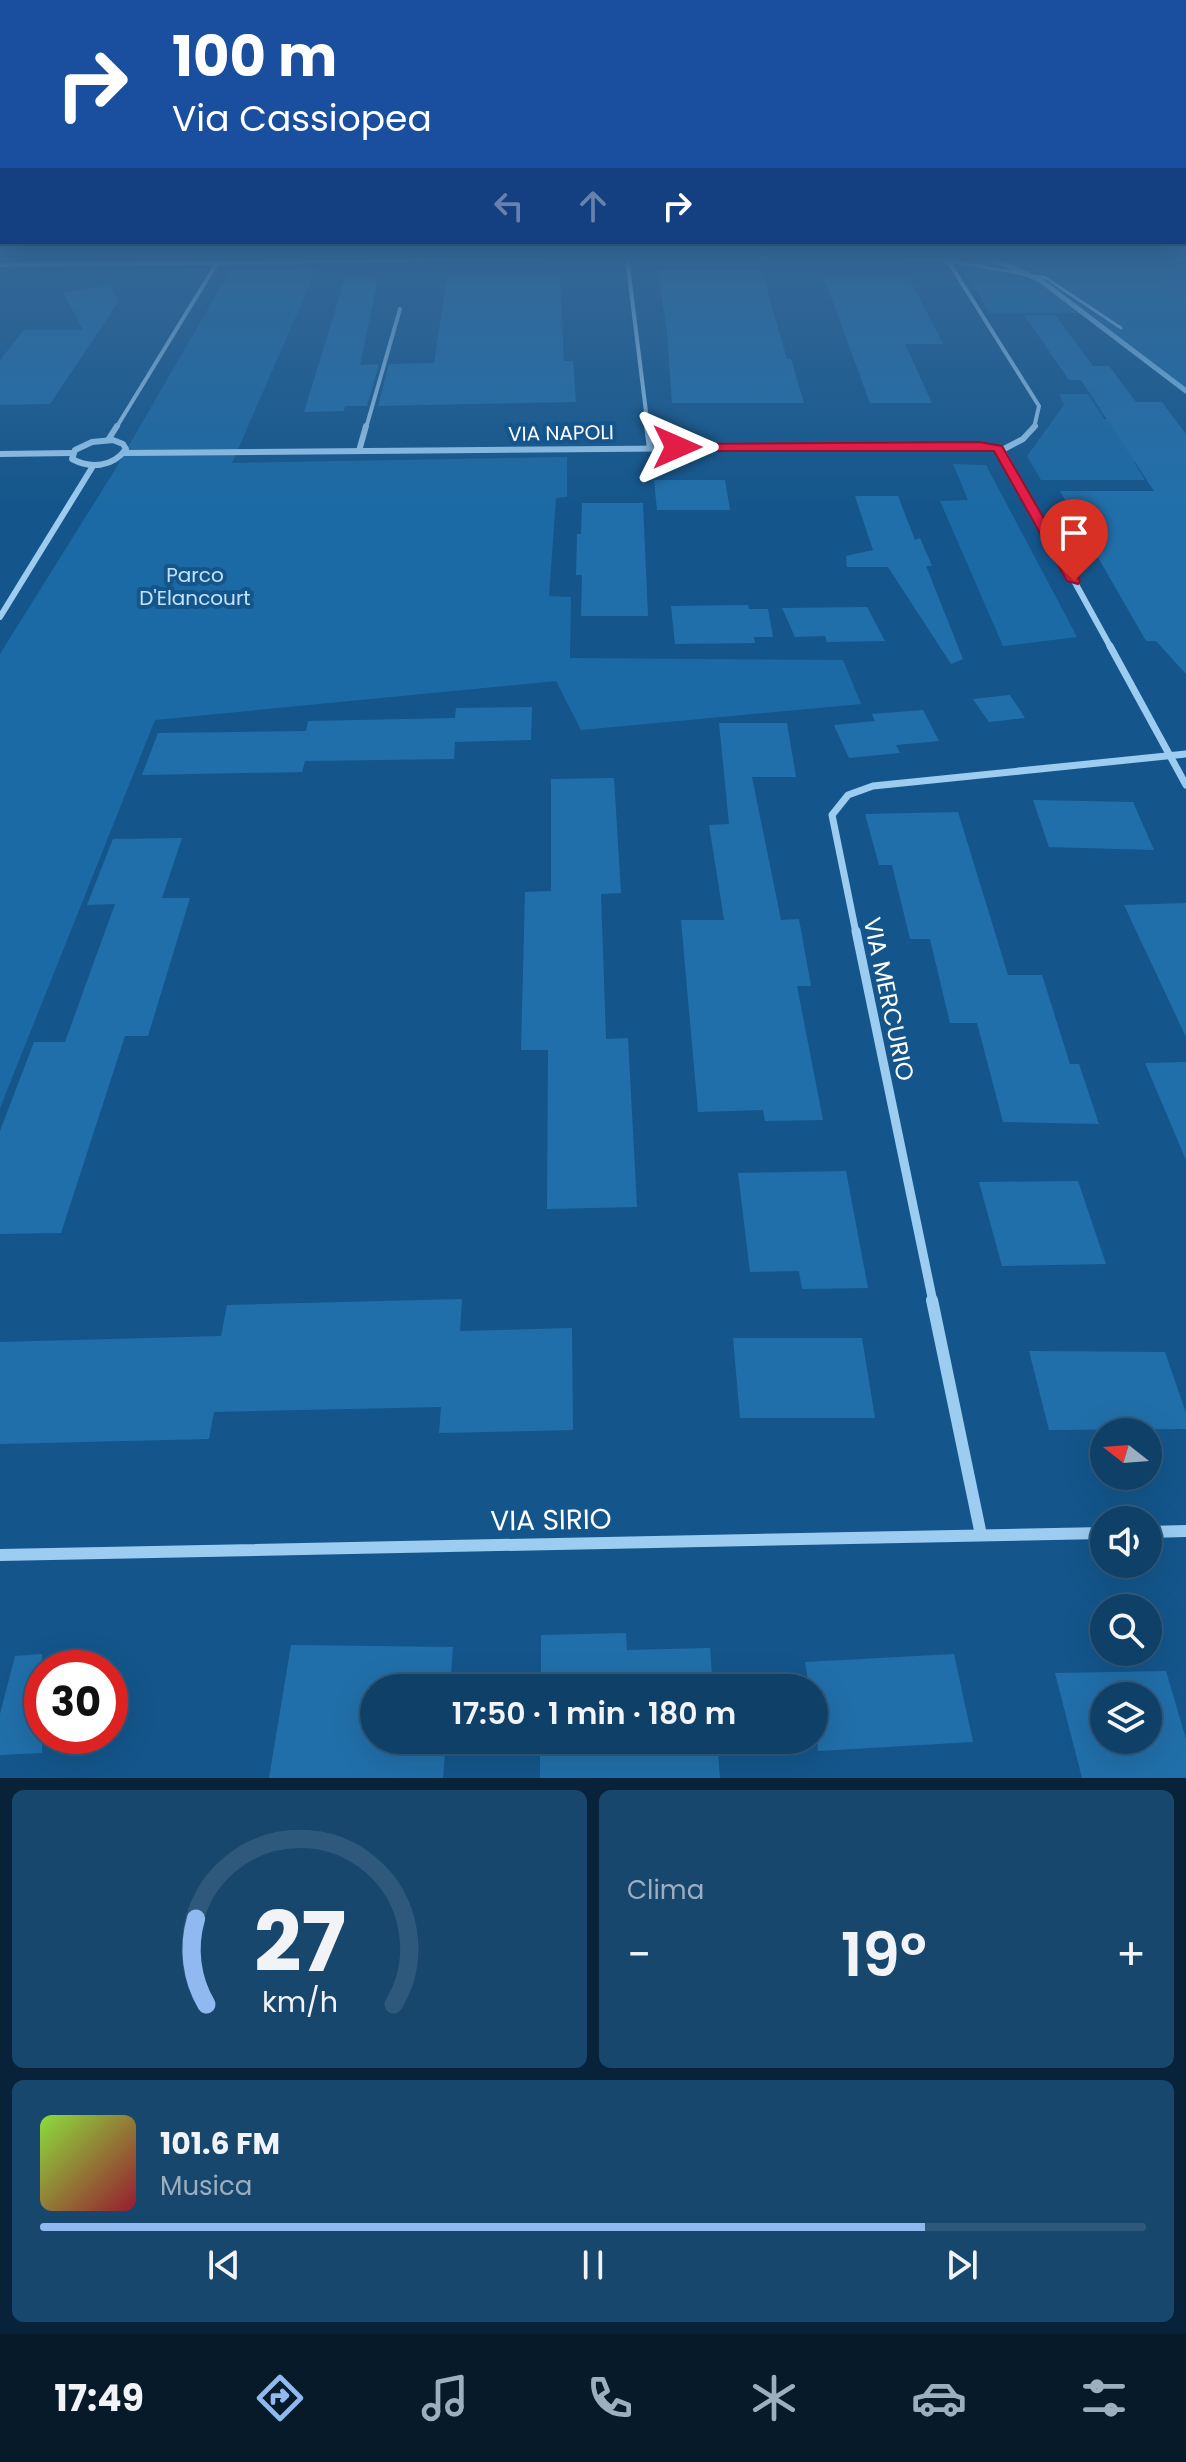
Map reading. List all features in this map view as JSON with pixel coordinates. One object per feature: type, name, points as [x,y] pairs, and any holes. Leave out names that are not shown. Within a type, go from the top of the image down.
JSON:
[{"type":"street","points":[[108,440],[170,339]]},
{"type":"street","points":[[359,451],[391,339]]},
{"type":"street","points":[[637,339],[650,448]]},
{"type":"street","points":[[997,339],[1039,406],[1039,420],[1033,429],[1020,441],[1002,450],[1186,785]]},
{"type":"street","points":[[0,454],[72,453],[85,444],[108,440],[123,444],[125,453],[113,461],[93,466],[75,462],[72,453]]},
{"type":"street","name":"VIA NAPOLI","points":[[125,453],[979,446],[1002,450]]},
{"type":"street","points":[[0,617],[93,466]]},
{"type":"street","name":"VIA MERCURIO","points":[[981,1535],[832,815],[840,800],[866,787],[1186,754]]},
{"type":"street","points":[[1162,1532],[1186,1531]]},
{"type":"street","name":"VIA SIRIO","points":[[0,1555],[1090,1533]]},
{"type":"green space","name":"Parco D'Elancourt","points":[[191,339],[286,339],[232,463],[567,457],[567,497],[556,498],[549,596],[571,597],[570,658],[843,660],[861,704],[581,730],[556,681],[155,720],[0,1108],[0,654],[113,473]]},
{"type":"green space","points":[[1113,339],[1186,339],[1186,394]]},
{"type":"green space","points":[[1059,394],[1088,394],[1104,419],[1131,419],[1161,462],[1134,462],[1145,480],[1041,480],[1027,456],[1064,405]]},
{"type":"green space","points":[[953,464],[986,465],[1077,637],[1003,646],[940,501],[968,500]]},
{"type":"building","points":[[17,339],[94,339],[50,404],[0,405],[0,360]]},
{"type":"building","points":[[326,339],[365,339],[360,365],[379,364],[367,406],[345,406],[344,411],[304,412]]},
{"type":"building","points":[[438,339],[563,339],[564,361],[573,361],[576,402],[378,406],[389,364],[434,363]]},
{"type":"building","points":[[667,339],[781,339],[787,359],[791,359],[804,403],[672,403]]},
{"type":"building","points":[[846,339],[940,339],[943,344],[905,344],[932,403],[870,403]]},
{"type":"building","points":[[1041,339],[1073,339],[1093,366],[1109,366],[1136,402],[1162,402],[1186,434],[1186,674],[1156,641],[1146,641],[1060,491],[1154,491],[1081,380],[1069,380]]},
{"type":"building","points":[[654,480],[725,480],[730,510],[657,510]]},
{"type":"building","points":[[855,496],[898,496],[915,540],[920,538],[932,566],[926,566],[963,659],[951,664],[888,567],[847,567],[846,556],[873,550]]},
{"type":"building","points":[[582,503],[643,503],[648,616],[581,616],[582,575],[576,575],[577,534],[581,534]]},
{"type":"building","points":[[748,605],[749,609],[768,609],[773,637],[754,637],[755,643],[675,644],[671,606]]},
{"type":"building","points":[[867,607],[885,641],[827,642],[825,636],[795,637],[782,608]]},
{"type":"building","points":[[1010,695],[1025,718],[989,722],[973,699]]},
{"type":"building","points":[[532,707],[531,740],[455,742],[454,759],[305,761],[302,772],[142,775],[158,733],[306,731],[308,721],[455,718],[456,708]]},
{"type":"building","points":[[923,710],[939,741],[896,745],[900,753],[849,758],[834,725],[875,721],[872,714]]},
{"type":"building","points":[[719,723],[787,723],[796,777],[752,777],[781,920],[799,919],[811,986],[797,986],[823,1120],[765,1121],[763,1110],[698,1112],[681,920],[724,920],[709,825],[729,824]]},
{"type":"building","points":[[614,778],[621,893],[601,894],[606,1039],[628,1038],[637,1207],[547,1209],[548,1050],[521,1050],[525,892],[551,891],[551,779]]},
{"type":"building","points":[[1033,800],[1133,802],[1154,850],[1049,847]]},
{"type":"building","points":[[958,812],[1008,975],[1042,975],[1070,1064],[1079,1064],[1099,1124],[1003,1122],[977,1023],[950,1023],[930,939],[910,939],[892,865],[879,865],[865,814]]},
{"type":"building","points":[[182,838],[162,898],[190,898],[148,1036],[125,1036],[61,1233],[0,1234],[0,1131],[34,1042],[65,1042],[115,904],[87,905],[113,839]]},
{"type":"building","points":[[1186,903],[1186,1037],[1124,905]]},
{"type":"building","points":[[1186,1062],[1186,1160],[1145,1063]]},
{"type":"building","points":[[846,1171],[868,1288],[802,1289],[799,1271],[750,1272],[738,1173]]},
{"type":"building","points":[[1078,1181],[1106,1264],[1002,1266],[979,1182]]},
{"type":"building","points":[[462,1299],[460,1331],[572,1328],[573,1430],[439,1433],[441,1407],[214,1412],[209,1439],[0,1444],[0,1342],[221,1336],[227,1305]]},
{"type":"building","points":[[733,1338],[862,1338],[875,1418],[740,1418]]},
{"type":"building","points":[[1029,1351],[1165,1352],[1186,1413],[1186,1429],[1162,1429],[1162,1418],[1090,1418],[1090,1430],[1049,1430]]},
{"type":"building","points":[[626,1633],[627,1650],[710,1648],[712,1674],[541,1674],[541,1635]]},
{"type":"building","points":[[291,1645],[453,1647],[451,1674],[360,1674],[360,1754],[445,1754],[443,1778],[269,1778]]},
{"type":"building","points":[[954,1654],[973,1742],[828,1750],[828,1674],[807,1674],[805,1662]]},
{"type":"building","points":[[24,1655],[24,1754],[0,1755],[0,1714],[15,1656]]},
{"type":"building","points":[[1166,1671],[1186,1739],[1186,1778],[1082,1778],[1055,1673]]},
{"type":"building","points":[[540,1754],[718,1754],[720,1778],[540,1778]]},
{"type":"waterway","points":[[1118,339],[1186,391]]},
{"type":"route","points":[[677,447],[989,446],[1002,450],[1074,581]]}]
